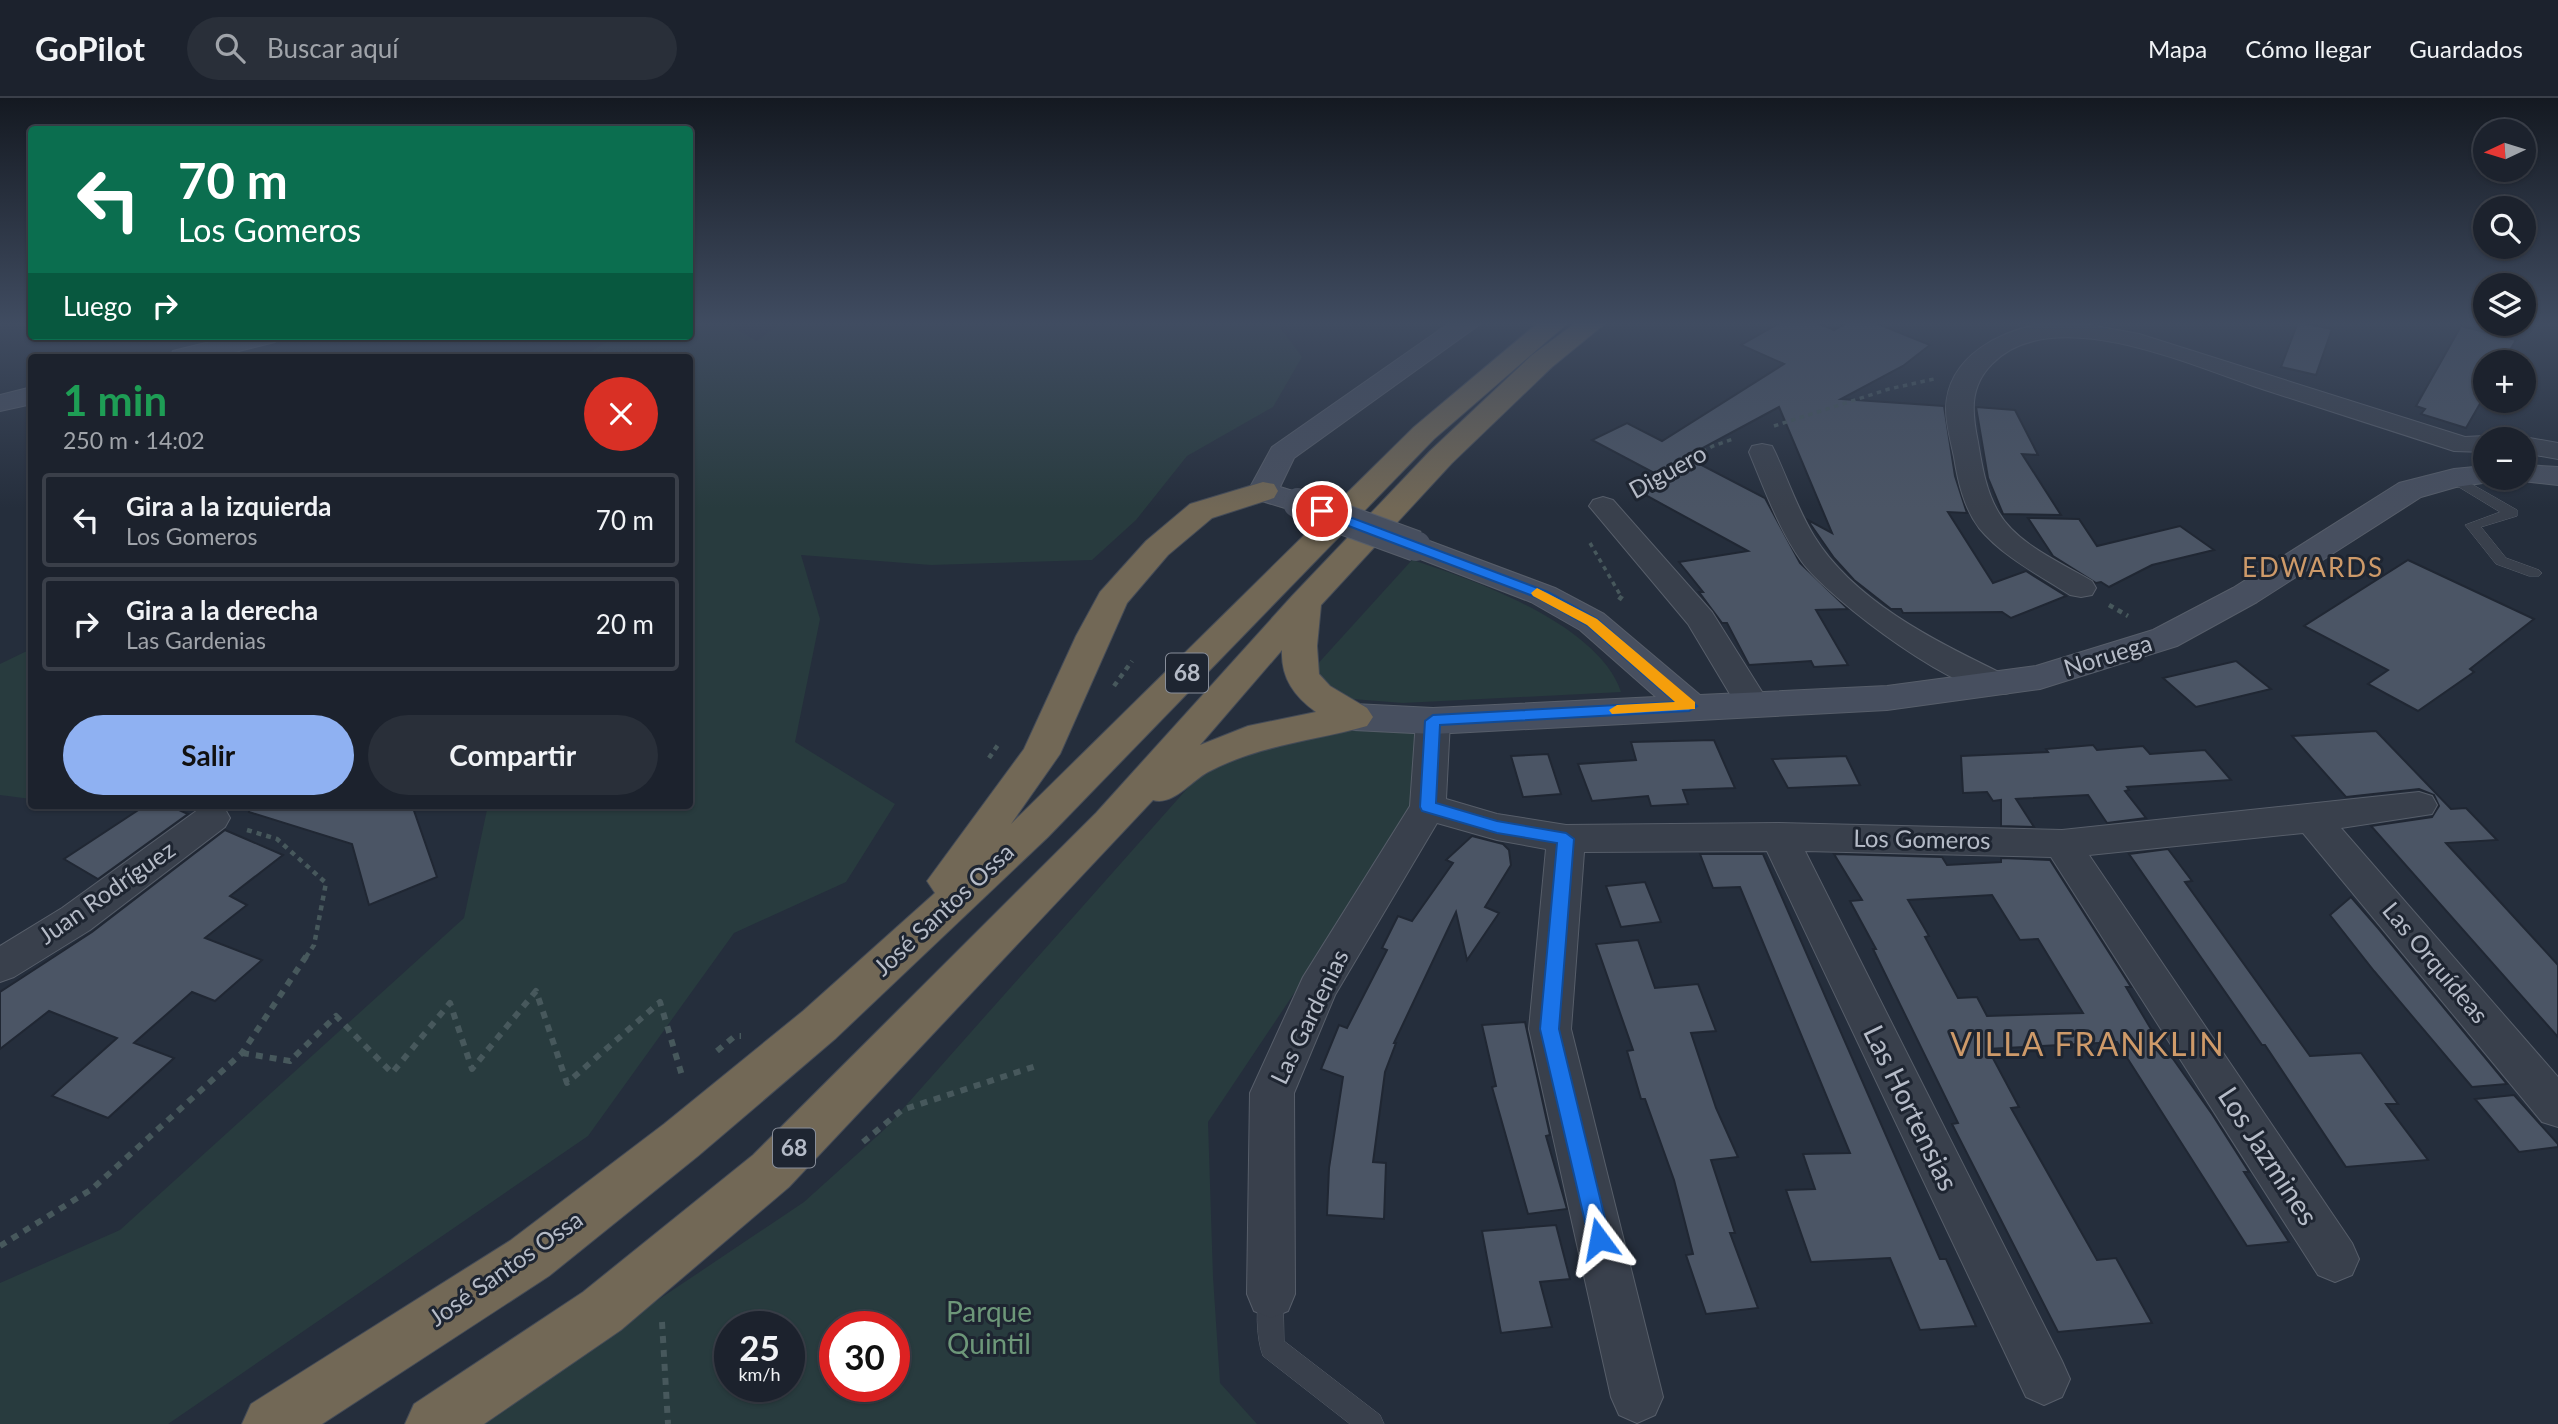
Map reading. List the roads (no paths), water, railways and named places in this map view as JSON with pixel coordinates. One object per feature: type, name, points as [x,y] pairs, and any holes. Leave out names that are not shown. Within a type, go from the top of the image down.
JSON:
[{"type":"highway","name":"José Santos Ossa","points":[[271,1424],[530,1258],[681,1140],[818,1025],[1034,827],[1424,433],[1480,384]]},
{"type":"highway","name":"68","points":[[434,1424],[602,1311],[771,1171],[1111,823],[1304,603],[1441,457],[1518,384]]},
{"type":"highway","points":[[818,1025],[916,921],[970,853],[1041,754],[1112,599],[1157,548],[1201,511],[1281,497]]},
{"type":"highway","points":[[1304,603],[1299,662],[1301,679],[1327,703],[1354,717]]},
{"type":"highway","points":[[1111,823],[1193,763],[1261,735],[1354,717]]},
{"type":"main road","points":[[1378,384],[1282,453],[1281,497],[1543,595],[1592,622],[1689,706]]},
{"type":"main road","points":[[0,403],[28,396]]},
{"type":"main road","points":[[2536,475],[2558,476]]},
{"type":"main road","name":"Noruega","points":[[1354,717],[1433,721],[1886,698],[1997,685],[2040,677],[2165,638],[2245,595],[2410,491],[2470,477]]},
{"type":"street","points":[[1967,384],[1959,408],[1968,465],[1987,519],[2006,539],[2081,588]]},
{"type":"street","points":[[2272,384],[2463,445],[2473,445]]},
{"type":"street","points":[[1755,439],[1800,537],[1834,580],[1935,655],[1997,685]]},
{"type":"street","points":[[2536,447],[2558,451]]},
{"type":"street","name":"Diguero","points":[[1603,506],[1701,619],[1752,704]]},
{"type":"street","name":"Las Gardenias","points":[[1271,1294],[1272,1093],[1317,989],[1428,807],[1433,721]]},
{"type":"street","name":"Los Gomeros","points":[[1428,807],[1497,827],[1566,839],[1779,837],[2062,844],[2312,819],[2419,805]]},
{"type":"street","name":"Juan Rodríguez","points":[[0,966],[76,919],[212,818]]},
{"type":"street","name":"Las Orquídeas","points":[[2312,819],[2558,1108]]},
{"type":"street","name":"Las Hortensias","points":[[1779,837],[2044,1379]]},
{"type":"street","points":[[1566,839],[1550,1029],[1637,1397]]},
{"type":"street","name":"Los Jazmines","points":[[2062,844],[2334,1259]]},
{"type":"lane","points":[[2470,477],[2512,513],[2473,525],[2501,561],[2534,573]]},
{"type":"lane","points":[[1271,1294],[1272,1347],[1371,1424]]},
{"type":"district","name":"EDWARDS","points":[[2313,568]]},
{"type":"district","name":"VILLA FRANKLIN","points":[[2088,1045]]},
{"type":"park label","name":"Parque Quintil","points":[[989,1328]]}]
